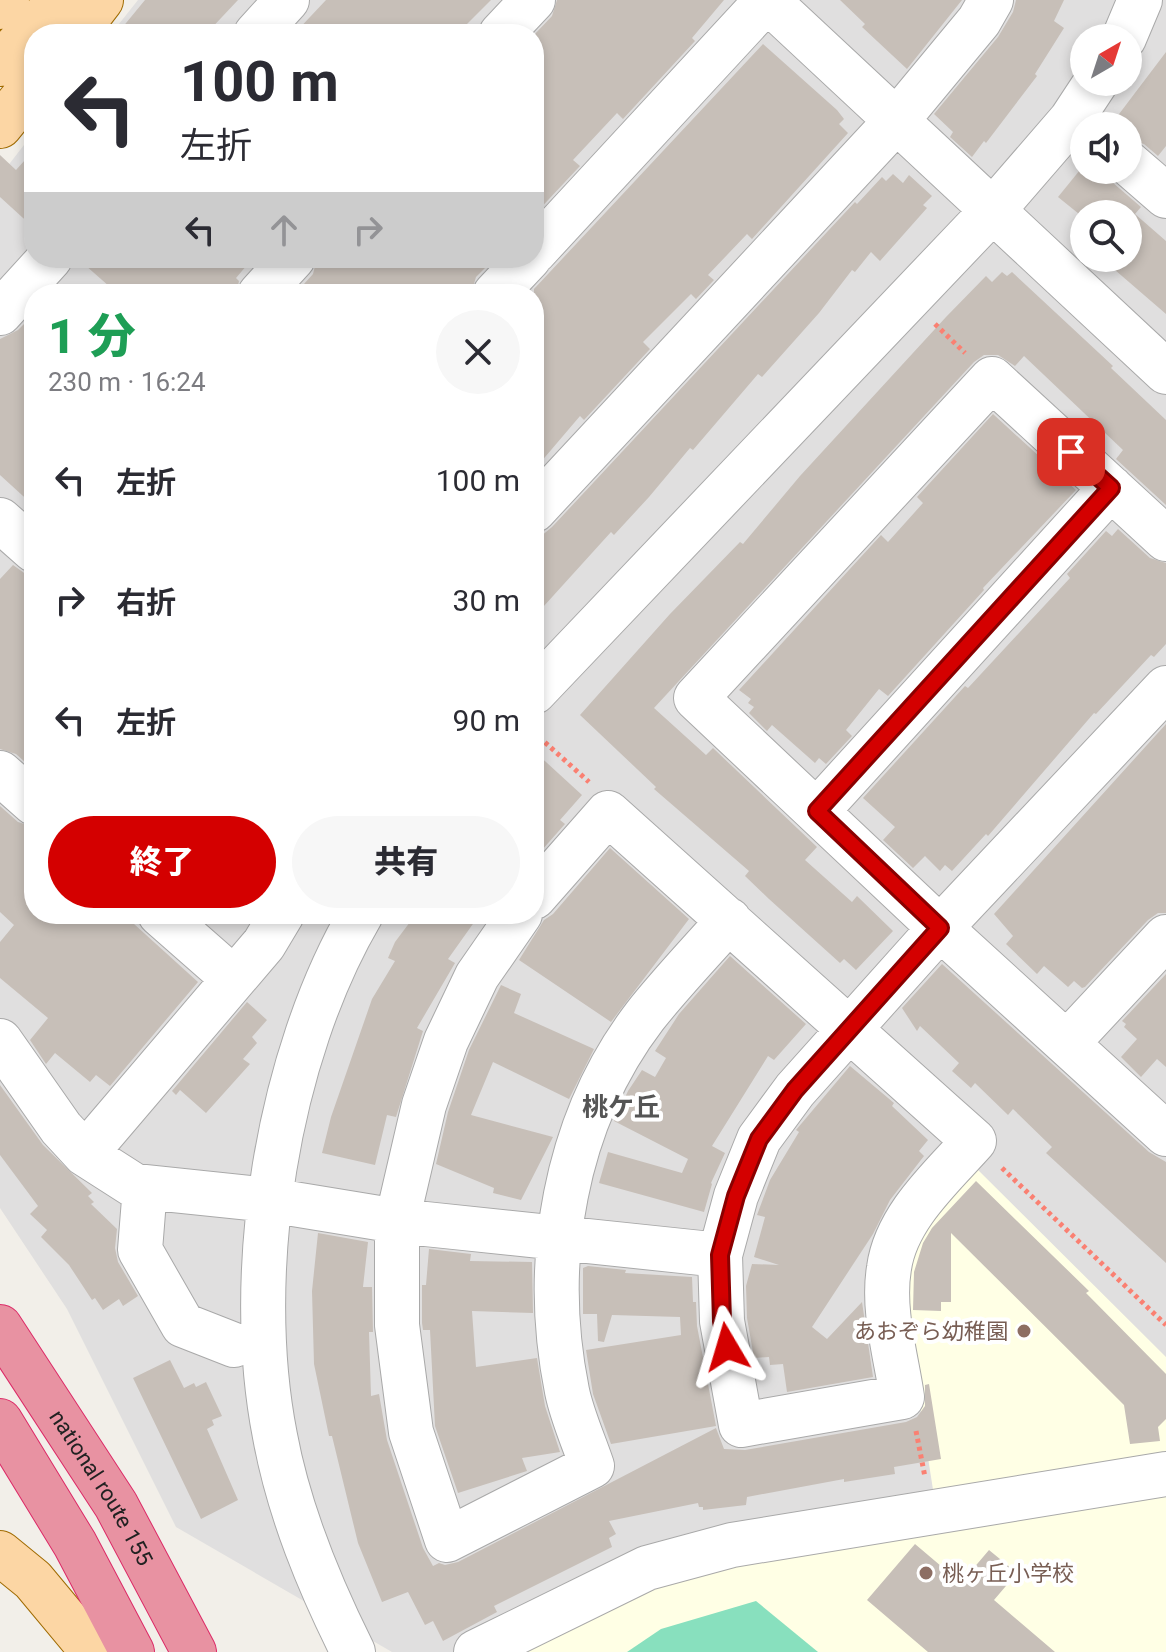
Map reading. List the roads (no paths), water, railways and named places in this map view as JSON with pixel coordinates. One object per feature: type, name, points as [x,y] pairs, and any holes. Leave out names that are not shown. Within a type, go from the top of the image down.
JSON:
[{"type":"highway","name":"national route 155","points":[[0,1327],[116,1505],[194,1652]]},
{"type":"highway","points":[[0,1421],[75,1544],[132,1652]]},
{"type":"main road","points":[[0,7],[7,0]]},
{"type":"main road","points":[[38,24],[60,0]]},
{"type":"main road","points":[[83,24],[101,0]]},
{"type":"main road","points":[[0,64],[24,38]]},
{"type":"main road","points":[[0,126],[24,96]]},
{"type":"main road","points":[[0,1553],[33,1580],[93,1652]]},
{"type":"street","points":[[265,24],[287,0]]},
{"type":"street","points":[[510,24],[533,0]]},
{"type":"street","points":[[544,241],[767,0],[1166,372]]},
{"type":"street","points":[[544,499],[897,120],[979,21],[991,0]]},
{"type":"street","points":[[1130,24],[1140,0]]},
{"type":"street","points":[[544,682],[994,209],[1071,120],[1087,96]]},
{"type":"street","points":[[1142,175],[1166,196]]},
{"type":"street","points":[[269,284],[284,268]]},
{"type":"street","points":[[504,284],[520,268]]},
{"type":"street","points":[[0,313],[24,294]]},
{"type":"street","points":[[1166,539],[992,379],[696,698],[940,928],[1166,1134]]},
{"type":"street","points":[[817,811],[1111,488]]},
{"type":"street","points":[[0,520],[24,541]]},
{"type":"street","points":[[544,886],[608,813],[729,920],[850,1030],[974,1141],[923,1198],[902,1229],[889,1266],[887,1303],[902,1397],[741,1425],[722,1321],[720,1255],[736,1196],[759,1139],[795,1090],[850,1030],[940,928],[1166,688]]},
{"type":"street","points":[[0,773],[24,794]]},
{"type":"street","points":[[513,924],[477,976],[446,1041],[424,1105],[397,1221],[397,1325],[411,1432],[447,1540],[592,1466],[567,1393],[556,1313],[558,1238],[577,1148],[616,1062],[645,1017],[729,920]]},
{"type":"street","points":[[171,924],[234,979]]},
{"type":"street","points":[[85,1154],[264,944],[276,924]]},
{"type":"street","points":[[353,1652],[309,1556],[275,1438],[267,1389],[264,1332],[269,1200],[285,1112],[325,987],[356,924]]},
{"type":"street","points":[[1068,1042],[1166,937]]},
{"type":"street","points":[[0,1041],[61,1128],[85,1154],[135,1186],[269,1200],[397,1221],[720,1255]]},
{"type":"street","points":[[145,1187],[140,1250],[183,1325],[234,1345]]},
{"type":"street","points":[[476,1652],[647,1568],[732,1545],[1166,1474]]},
{"type":"place","name":"あおぞら幼稚園","points":[[1024,1331]]},
{"type":"place","name":"桃ヶ丘小学校","points":[[926,1573]]},
{"type":"district","name":"桃ケ丘","points":[[621,1107]]}]
